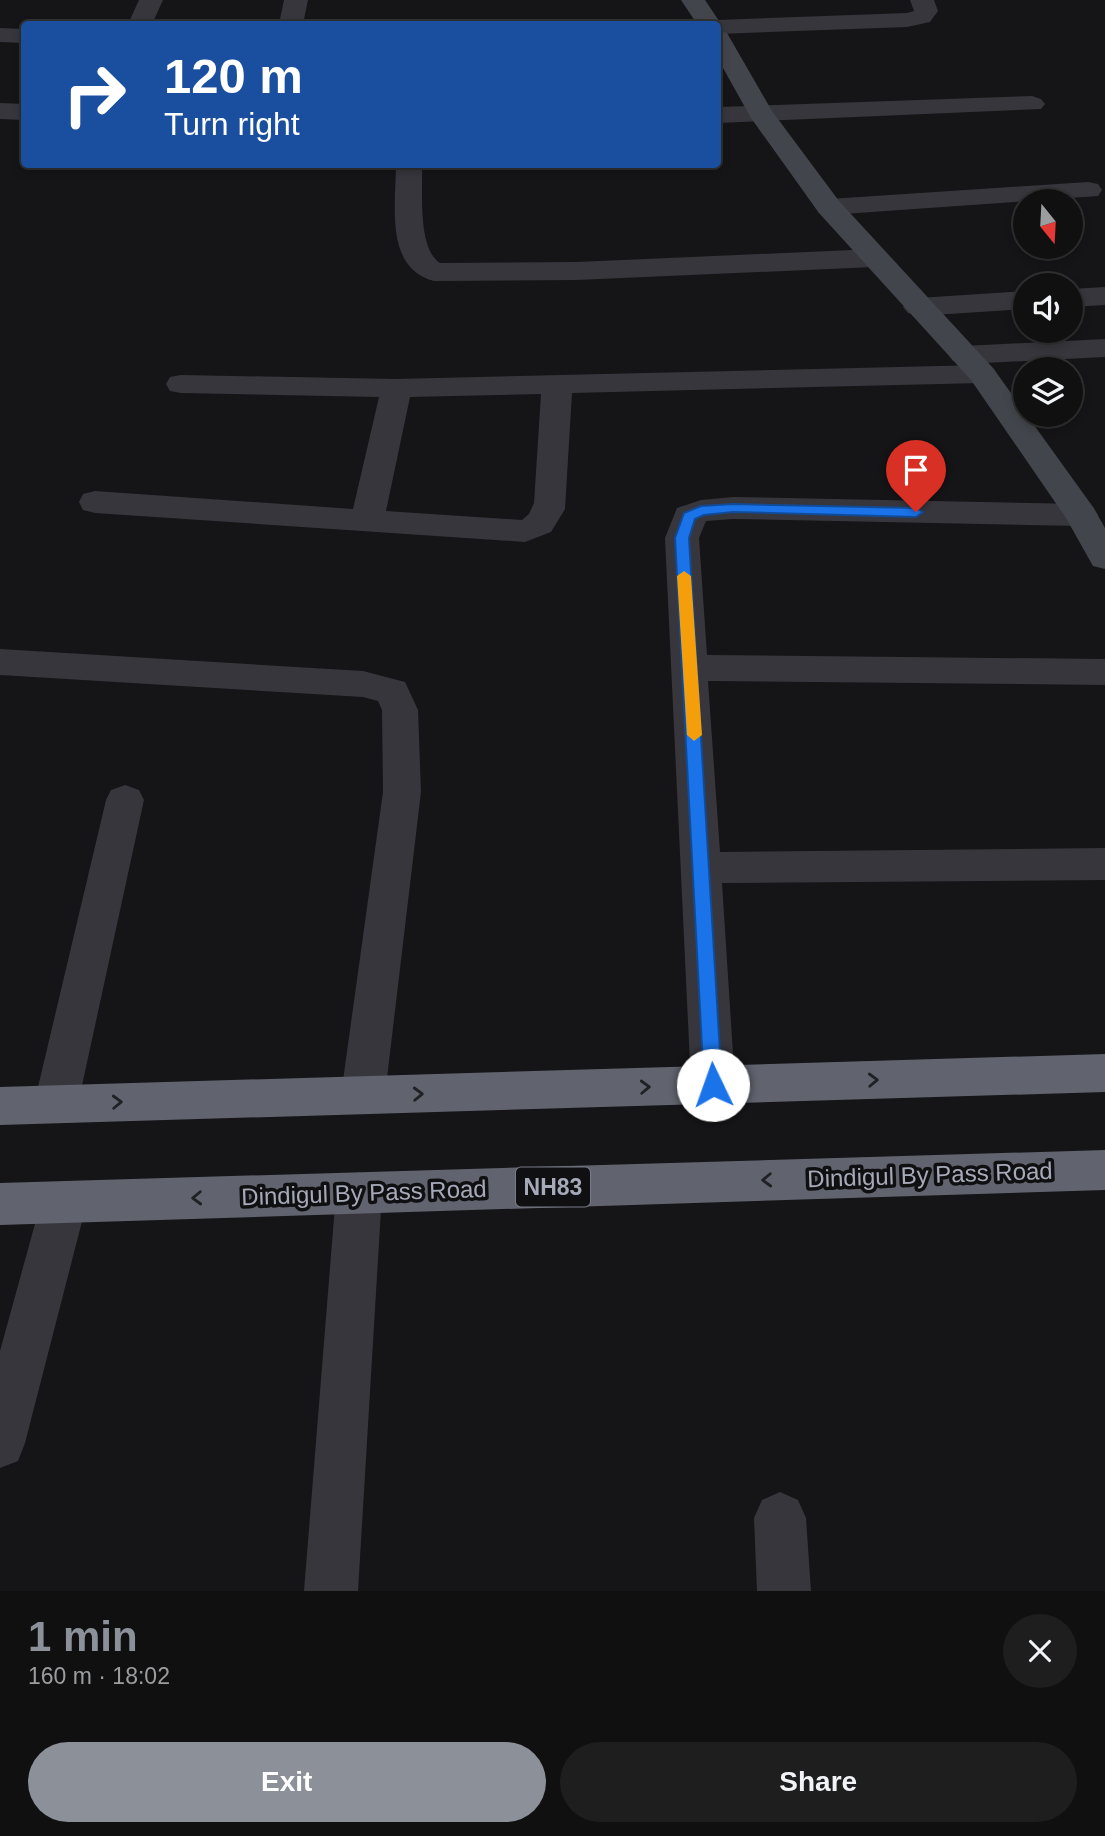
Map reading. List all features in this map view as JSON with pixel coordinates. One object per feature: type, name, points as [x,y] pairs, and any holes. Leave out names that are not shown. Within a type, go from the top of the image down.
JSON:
[{"type":"highway","points":[[0,1106],[1105,1073]]},
{"type":"highway","name":"Dindigul By Pass Road","points":[[0,1204],[1105,1170]]},
{"type":"street","points":[[141,21],[151,0]]},
{"type":"street","points":[[292,21],[296,0]]},
{"type":"street","points":[[693,0],[707,21]]},
{"type":"street","points":[[721,27],[907,20],[922,17],[926,10],[922,0]]},
{"type":"street","points":[[0,35],[21,36]]},
{"type":"street","points":[[721,43],[760,113],[829,207],[973,365],[1096,535]]},
{"type":"street","points":[[721,115],[1032,104]]},
{"type":"street","points":[[0,111],[21,112]]},
{"type":"street","points":[[408,168],[411,241],[419,262],[434,272],[577,271],[874,258]]},
{"type":"street","points":[[829,207],[1088,190]]},
{"type":"street","points":[[1083,297],[1105,296]]},
{"type":"street","points":[[918,307],[1013,301]]},
{"type":"street","points":[[181,384],[396,388],[557,384],[973,365],[1105,348]]},
{"type":"street","points":[[95,502],[525,531],[539,527],[545,519],[550,503],[557,384]]},
{"type":"street","points":[[367,522],[396,388]]},
{"type":"street","points":[[713,1085],[682,538],[689,516],[701,511],[733,508],[1096,535]]},
{"type":"street","points":[[0,662],[363,684],[392,691],[400,710],[401,792],[363,1095]]},
{"type":"street","points":[[691,668],[1105,672]]},
{"type":"street","points":[[56,1104],[125,800]]},
{"type":"street","points":[[702,869],[1105,864]]},
{"type":"street","points":[[331,1591],[359,1193]]},
{"type":"street","points":[[0,1443],[64,1202]]},
{"type":"street","points":[[780,1518],[784,1591]]},
{"type":"slow traffic","points":[[684,576],[694,735]]},
{"type":"route","points":[[713,1085],[682,538],[689,516],[701,511],[733,508],[916,512]]}]
